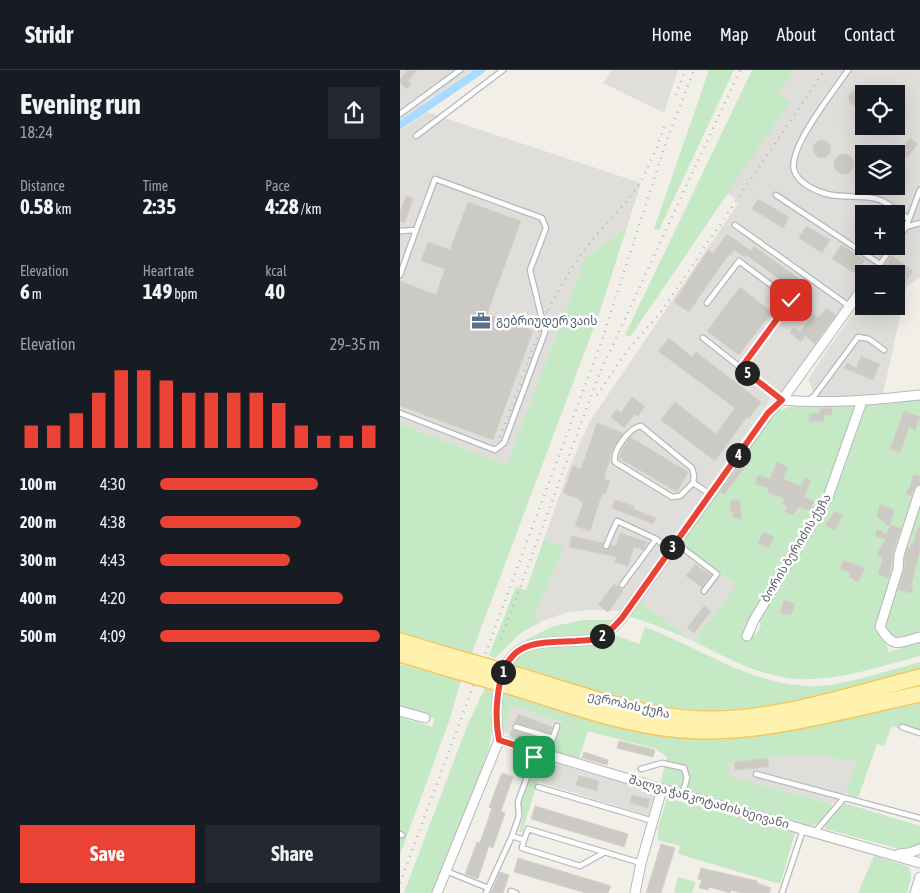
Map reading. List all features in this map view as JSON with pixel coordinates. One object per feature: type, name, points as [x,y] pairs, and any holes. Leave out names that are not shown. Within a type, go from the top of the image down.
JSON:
[{"type":"main road","name":"ევროპის ქუჩა","points":[[400,642],[451,663]]},
{"type":"main road","name":"ევროპის ქუჩა","points":[[400,654],[451,663],[518,682],[652,713],[700,719],[752,716],[813,704],[920,677]]},
{"type":"main road","name":"ევროპის ქუჩა","points":[[518,682],[590,711],[648,726],[699,731],[752,729],[920,694]]},
{"type":"street","points":[[437,893],[499,740],[495,723],[497,696],[504,666],[517,651],[536,644],[593,640],[607,634],[622,618],[768,413],[782,400],[855,298]]},
{"type":"street","points":[[782,400],[806,402],[862,401],[920,395]]},
{"type":"street","name":"ბორის ბერიძის ქუჩა","points":[[746,636],[759,611],[828,497],[862,401]]},
{"type":"street","points":[[920,490],[899,555],[898,569],[880,627],[887,639],[896,643],[920,637]]},
{"type":"street","points":[[400,711],[425,718]]},
{"type":"street","name":"შალვა ჭანკოტაძის ხეივანი","points":[[499,740],[682,795],[920,862]]},
{"type":"street","points":[[635,893],[641,863],[662,789]]},
{"type":"street","points":[[894,855],[909,853],[920,848]]},
{"type":"street","points":[[915,893],[920,877]]},
{"type":"lane","points":[[400,114],[460,70]]},
{"type":"lane","points":[[416,136],[503,70]]},
{"type":"lane","points":[[848,70],[802,137],[794,156],[794,170],[800,180],[813,189],[828,195],[874,198],[884,201],[909,219]]},
{"type":"lane","points":[[400,275],[435,179],[542,218],[546,228],[530,270],[545,332],[504,443],[495,450],[400,413]]},
{"type":"lane","points":[[906,227],[920,190]]},
{"type":"lane","points":[[776,195],[880,264],[886,255]]},
{"type":"lane","points":[[906,227],[920,224]]},
{"type":"lane","points":[[735,225],[849,306]]},
{"type":"lane","points":[[400,231],[416,230]]},
{"type":"lane","points":[[707,303],[738,261],[791,300],[741,368]]},
{"type":"lane","points":[[806,402],[815,395],[858,337],[869,338],[884,350]]},
{"type":"lane","points":[[703,338],[782,400]]},
{"type":"lane","points":[[641,426],[692,468],[693,482],[680,496],[672,497],[615,462],[614,456],[628,433],[641,426]]},
{"type":"lane","points":[[693,482],[710,494]]},
{"type":"lane","points":[[606,546],[617,521],[672,546],[717,574],[704,591]]},
{"type":"lane","points":[[622,585],[656,539]]},
{"type":"lane","points":[[547,755],[557,726]]},
{"type":"lane","points":[[516,727],[553,738]]},
{"type":"lane","points":[[902,727],[920,734]]},
{"type":"lane","points":[[446,871],[487,890],[512,836],[519,816],[518,802],[536,752]]},
{"type":"lane","points":[[641,769],[662,763],[684,768],[687,778],[682,795]]},
{"type":"lane","points":[[756,774],[920,818]]},
{"type":"lane","points":[[538,787],[653,821]]},
{"type":"lane","points":[[815,832],[844,798]]},
{"type":"lane","points":[[782,893],[803,828]]},
{"type":"lane","points":[[605,852],[580,866],[522,848],[528,829],[605,852],[641,863]]},
{"type":"lane","points":[[512,836],[524,840]]},
{"type":"lane","points":[[511,893],[511,891],[516,893]]},
{"type":"shaded area","points":[[400,70],[472,70],[400,120]]},
{"type":"shaded area","points":[[612,70],[678,70],[664,113],[603,83]]},
{"type":"shaded area","points":[[794,70],[920,70],[920,277],[907,286],[905,295],[905,265],[855,265],[855,293],[783,393],[771,399],[620,611],[590,610],[568,612],[542,621],[534,618],[564,547],[544,539],[571,463],[590,421],[739,202],[727,193],[790,102],[779,94]]},
{"type":"shaded area","name":"გებრიუდერ ვაის","points":[[427,112],[641,183],[627,227],[585,258],[507,465],[400,424],[400,131]]},
{"type":"shaded area","points":[[855,311],[855,315],[900,315],[883,393],[817,399],[808,380]]},
{"type":"shaded area","points":[[680,543],[736,585],[694,642],[638,600]]},
{"type":"shaded area","points":[[512,706],[562,722],[553,751],[522,741],[503,732]]},
{"type":"shaded area","points":[[818,755],[848,762],[850,759],[858,761],[845,793],[832,804],[729,777],[729,763],[776,757]]},
{"type":"shaded area","points":[[547,761],[656,792],[649,816],[539,782]]},
{"type":"green space","points":[[709,70],[734,70],[659,230],[654,229]]},
{"type":"green space","points":[[752,70],[794,70],[779,94],[790,102],[630,337],[625,335]]},
{"type":"green space","points":[[627,227],[600,311],[471,655],[400,634],[400,424],[507,465],[585,258]]},
{"type":"green space","points":[[920,398],[920,480],[905,525],[889,590],[882,606],[879,626],[889,652],[920,642],[920,656],[849,674],[813,679],[795,679],[756,670],[694,642],[736,585],[680,543],[755,436],[779,411],[790,407],[853,404],[855,415],[827,495],[743,630],[756,635],[761,625],[759,621],[832,498],[867,404]]},
{"type":"green space","points":[[920,497],[920,634],[894,641],[887,633],[885,624]]},
{"type":"green space","points":[[544,539],[564,547],[534,618],[542,621],[521,633],[495,658],[489,655],[516,587],[526,590]]},
{"type":"green space","points":[[638,600],[693,641],[662,628],[628,616]]},
{"type":"green space","points":[[585,620],[615,620],[601,631],[592,634],[524,641],[553,626]]},
{"type":"green space","points":[[645,627],[742,671],[783,683],[819,686],[848,682],[920,662],[920,670],[793,701],[715,710],[688,709],[636,701],[584,688],[508,665],[520,653],[539,646],[612,634],[639,644]]},
{"type":"green space","points":[[400,664],[461,681],[449,721],[400,855],[400,836],[403,837],[405,833],[400,831],[400,717],[432,727],[435,719],[400,708]]},
{"type":"green space","points":[[497,672],[493,695],[492,731],[489,748],[467,813],[434,893],[404,893],[467,726],[485,688]]},
{"type":"green space","points":[[501,692],[642,732],[670,737],[722,740],[787,731],[920,703],[920,730],[899,724],[898,728],[892,726],[884,746],[877,744],[858,798],[845,793],[857,761],[850,759],[848,762],[818,755],[776,757],[729,763],[730,777],[832,804],[832,808],[817,824],[810,826],[660,784],[667,757],[656,749],[588,731],[579,759],[553,751],[562,722],[512,706],[503,732],[498,724]]},
{"type":"green space","points":[[538,758],[547,761],[535,790],[522,832],[519,831],[523,817],[521,803]]},
{"type":"green space","points":[[667,798],[795,833],[780,884],[678,854],[680,846],[658,840],[658,828]]},
{"type":"green space","points":[[844,803],[920,826],[920,845],[900,849],[825,829],[825,825]]},
{"type":"green space","points":[[874,856],[907,866],[911,876],[907,893],[858,893]]},
{"type":"green space","points":[[678,877],[696,882],[692,893],[674,893]]},
{"type":"building","points":[[408,70],[417,70],[408,81],[412,84],[407,89],[400,83],[400,79]]},
{"type":"building","points":[[854,91],[855,105],[851,104],[849,98],[851,92]]},
{"type":"building","points":[[910,138],[918,144],[907,158],[905,157],[905,146]]},
{"type":"building","points":[[818,140],[826,140],[831,145],[829,156],[818,158],[813,153],[813,145]]},
{"type":"building","points":[[844,154],[851,157],[854,164],[851,171],[844,174],[837,171],[834,164],[837,157]]},
{"type":"building","points":[[406,196],[413,198],[405,223],[400,221],[400,213]]},
{"type":"building","points":[[758,199],[789,217],[783,228],[752,209]]},
{"type":"building","points":[[468,202],[521,221],[487,314],[533,331],[493,440],[400,406],[400,281],[436,295],[445,269],[421,261],[428,242],[450,250]]},
{"type":"building","points":[[806,226],[830,240],[822,253],[799,238]]},
{"type":"building","points":[[727,234],[751,251],[754,246],[798,278],[794,283],[789,279],[786,284],[746,255],[745,257],[734,250],[731,255],[729,254],[689,312],[674,302],[708,250],[713,253]]},
{"type":"building","points":[[841,245],[865,260],[862,265],[855,265],[855,273],[832,259]]},
{"type":"building","points":[[892,256],[905,265],[886,265]]},
{"type":"building","points":[[905,265],[913,271],[905,283]]},
{"type":"building","points":[[740,287],[772,312],[739,355],[707,331]]},
{"type":"building","points":[[827,308],[836,315],[815,344],[805,336],[801,342],[790,333],[794,327],[800,332],[813,314],[818,318]]},
{"type":"building","points":[[669,338],[692,357],[696,352],[761,402],[749,418],[747,417],[715,461],[661,420],[675,402],[716,434],[735,408],[658,351]]},
{"type":"building","points":[[861,356],[880,364],[873,380],[844,368],[847,363],[856,368]]},
{"type":"building","points":[[632,397],[645,406],[638,416],[635,414],[624,428],[611,417],[617,409],[621,413]]},
{"type":"building","points":[[820,408],[832,408],[832,415],[824,415],[824,421],[809,422],[809,414],[820,413]]},
{"type":"building","points":[[904,411],[920,417],[915,430],[909,427],[900,453],[890,449]]},
{"type":"building","points":[[597,423],[623,433],[612,451],[604,479],[610,481],[605,494],[602,494],[590,531],[575,526],[583,503],[577,498],[563,493],[573,466],[581,469]]},
{"type":"building","points":[[630,437],[688,472],[677,492],[619,458]]},
{"type":"building","points":[[777,462],[788,467],[783,479],[801,486],[805,478],[811,480],[804,498],[814,501],[810,511],[799,507],[793,515],[785,512],[787,506],[782,504],[785,499],[767,492],[769,488],[755,484],[758,475],[770,479]]},
{"type":"building","points":[[740,465],[745,467],[724,495],[720,492]]},
{"type":"building","points":[[913,475],[920,476],[920,484],[915,486],[911,496],[906,494],[910,488]]},
{"type":"building","points":[[615,500],[634,506],[633,509],[656,518],[653,524],[612,508]]},
{"type":"building","points":[[731,500],[740,500],[741,520],[733,517],[733,512],[730,511]]},
{"type":"building","points":[[880,504],[894,510],[890,525],[901,528],[893,553],[889,578],[878,574],[883,558],[877,554],[886,539],[875,536],[877,529],[886,534],[890,527],[877,517]]},
{"type":"building","points":[[835,511],[843,515],[835,530],[825,525]]},
{"type":"building","points":[[918,527],[920,527],[920,551],[911,586],[913,586],[912,593],[898,590],[904,571],[905,556],[908,547],[910,548],[911,544],[913,545]]},
{"type":"building","points":[[763,532],[774,537],[769,548],[758,543]]},
{"type":"building","points":[[620,533],[647,542],[643,550],[634,547],[628,566],[614,562],[617,557],[569,547],[572,536],[603,543],[602,548],[607,550],[611,545],[616,546]]},
{"type":"building","points":[[843,560],[865,568],[858,582],[849,577],[851,573],[840,569]]},
{"type":"building","points":[[695,564],[711,575],[702,587],[686,576]]},
{"type":"building","points":[[614,584],[623,591],[608,612],[598,605]]},
{"type":"building","points":[[784,600],[795,604],[791,615],[780,612]]},
{"type":"building","points":[[704,606],[711,611],[694,633],[687,628]]},
{"type":"building","points":[[518,714],[552,727],[550,733],[514,723]]},
{"type":"building","points":[[512,729],[547,741],[545,747],[510,736]]},
{"type":"building","points":[[619,741],[655,750],[653,757],[617,748]]},
{"type":"building","points":[[584,752],[608,760],[607,765],[582,758]]},
{"type":"building","points":[[768,758],[769,767],[735,770],[734,762]]},
{"type":"building","points":[[502,773],[513,777],[501,811],[505,813],[493,848],[489,846],[478,879],[465,874],[477,842],[480,843],[492,808],[489,807]]},
{"type":"building","points":[[579,776],[599,781],[597,791],[576,785]]},
{"type":"building","points":[[632,795],[650,799],[648,808],[630,803]]},
{"type":"building","points":[[535,806],[628,834],[624,847],[531,819]]},
{"type":"building","points":[[661,844],[675,848],[661,893],[646,893]]},
{"type":"building","points":[[518,858],[611,886],[608,893],[586,893],[514,872]]},
{"type":"building","points":[[701,868],[757,881],[757,883],[771,888],[769,893],[741,893],[731,890],[730,893],[709,887],[708,890],[699,888],[702,880],[698,879]]},
{"type":"building","points":[[500,872],[509,875],[503,893],[491,893]]},
{"type":"waterway","points":[[400,125],[481,70]]},
{"type":"railway","points":[[676,95],[685,70]]},
{"type":"railway","points":[[400,883],[602,340],[666,142],[694,70]]},
{"type":"railway","points":[[501,639],[599,375],[740,70]]},
{"type":"railway","points":[[597,395],[627,351],[660,313],[825,70]]},
{"type":"railway","points":[[545,316],[580,256],[638,186],[650,163],[666,123]]},
{"type":"railway","points":[[500,437],[547,310]]},
{"type":"place","name":"გებრიუდერ ვაის","points":[[481,321]]},
{"type":"route","points":[[534,757],[536,752],[499,740],[495,723],[497,696],[504,666],[517,651],[536,644],[593,640],[607,634],[622,618],[768,413],[782,400],[741,368],[791,300]]}]
